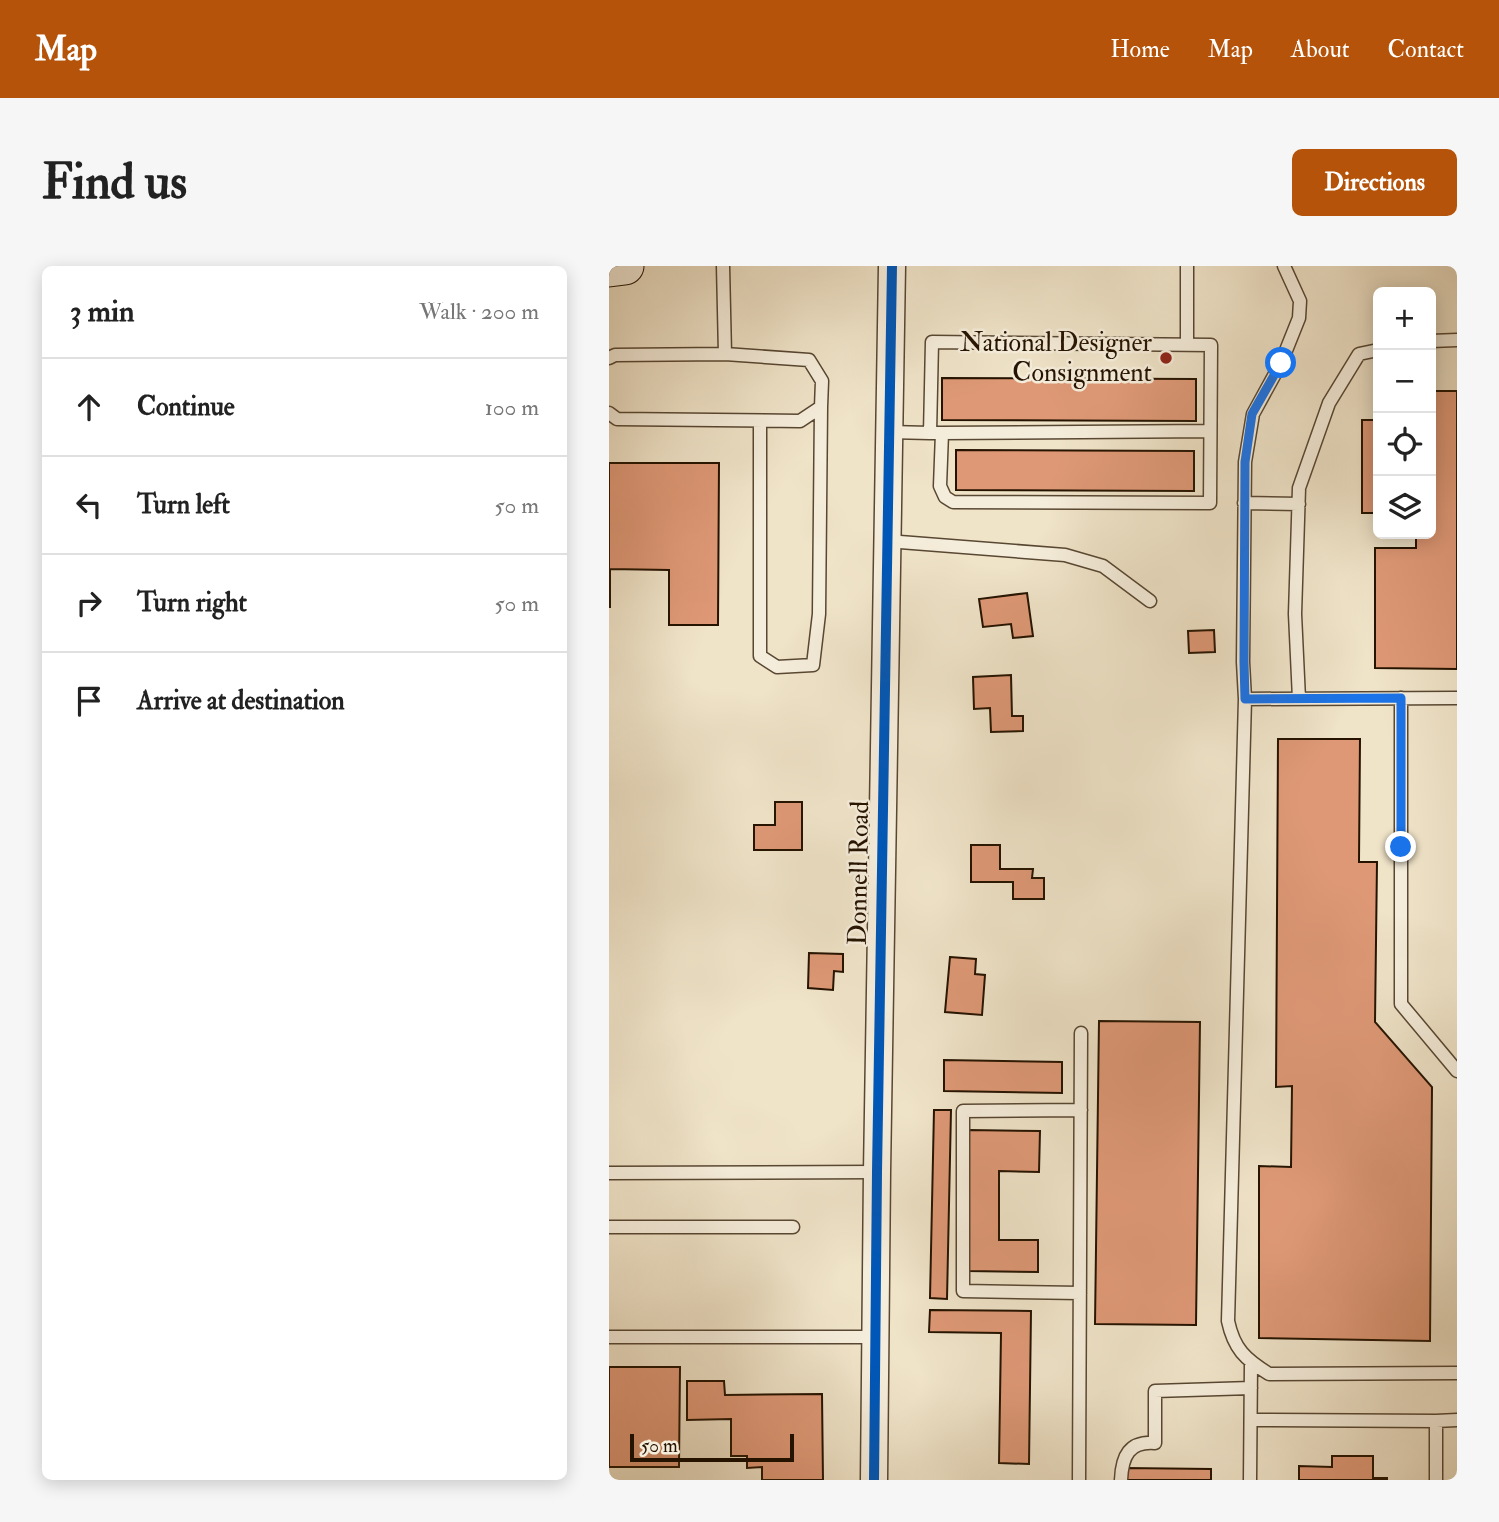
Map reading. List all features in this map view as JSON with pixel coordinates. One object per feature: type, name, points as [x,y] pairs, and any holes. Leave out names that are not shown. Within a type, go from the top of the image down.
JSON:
[{"type":"street","points":[[609,268],[625,266]]},
{"type":"street","name":"Donnell Road","points":[[874,1480],[892,266]]},
{"type":"lane","points":[[723,266],[725,354]]},
{"type":"lane","points":[[1187,266],[1187,345]]},
{"type":"lane","points":[[1285,266],[1300,301],[1299,318],[1281,363],[1252,414],[1245,462],[1245,699],[1228,1311],[1231,1336],[1238,1350],[1251,1363],[1269,1374],[1457,1373]]},
{"type":"lane","points":[[1436,341],[1457,340]]},
{"type":"lane","points":[[932,342],[1211,345],[1210,431],[1210,503],[953,502],[945,497],[940,485],[932,342]]},
{"type":"lane","points":[[1299,699],[1295,614],[1299,488],[1329,403],[1359,354],[1373,351]]},
{"type":"lane","points":[[609,358],[615,355],[725,354],[809,360],[822,381],[820,614],[813,665],[777,667],[760,656],[759,421]]},
{"type":"lane","points":[[609,413],[617,419],[800,421],[821,407]]},
{"type":"lane","points":[[889,432],[1210,431]]},
{"type":"lane","points":[[1244,503],[1299,504]]},
{"type":"lane","points":[[887,541],[1065,555],[1103,566],[1150,601]]},
{"type":"lane","points":[[1401,698],[1401,1004],[1457,1071]]},
{"type":"lane","points":[[1245,699],[1457,698]]},
{"type":"lane","points":[[1079,1480],[1081,1033]]},
{"type":"lane","points":[[1080,1110],[963,1111],[963,1291],[1080,1293]]},
{"type":"lane","points":[[609,1173],[877,1172]]},
{"type":"lane","points":[[609,1227],[793,1227]]},
{"type":"lane","points":[[609,1337],[875,1337]]},
{"type":"lane","points":[[1250,1480],[1251,1363]]},
{"type":"lane","points":[[1121,1480],[1122,1464],[1131,1449],[1138,1444],[1155,1443],[1155,1391],[1251,1388]]},
{"type":"lane","points":[[1251,1420],[1457,1420]]},
{"type":"lane","points":[[1436,1421],[1436,1480]]},
{"type":"building","points":[[942,378],[1196,379],[1196,421],[942,420]]},
{"type":"building","points":[[1436,391],[1457,391],[1457,669],[1375,668],[1375,548],[1416,548],[1416,539],[1436,539]]},
{"type":"building","points":[[1362,420],[1373,420],[1373,513],[1362,513]]},
{"type":"building","points":[[956,450],[1194,451],[1194,491],[956,490]]},
{"type":"building","points":[[609,463],[719,463],[718,625],[669,625],[669,570],[610,569],[609,607]]},
{"type":"building","points":[[1027,593],[1033,636],[1013,638],[1011,624],[983,627],[979,599]]},
{"type":"building","points":[[1214,630],[1215,652],[1189,653],[1188,631]]},
{"type":"building","points":[[1011,675],[1012,716],[1023,716],[1023,731],[991,732],[990,708],[974,709],[973,677]]},
{"type":"building","points":[[1278,739],[1360,739],[1359,862],[1377,862],[1375,1022],[1432,1087],[1430,1341],[1259,1338],[1259,1166],[1291,1167],[1292,1086],[1276,1087]]},
{"type":"building","points":[[775,802],[802,802],[802,850],[754,850],[754,825],[775,825]]},
{"type":"building","points":[[971,845],[1000,845],[1000,869],[1033,869],[1032,878],[1044,878],[1044,899],[1013,899],[1013,882],[971,882]]},
{"type":"building","points":[[809,953],[843,954],[843,972],[834,971],[833,990],[808,988]]},
{"type":"building","points":[[950,957],[976,959],[975,974],[985,975],[982,1015],[945,1012]]},
{"type":"building","points":[[1099,1021],[1200,1022],[1196,1325],[1095,1324]]},
{"type":"building","points":[[944,1060],[1062,1062],[1062,1093],[944,1091]]},
{"type":"building","points":[[934,1110],[951,1110],[947,1299],[930,1298]]},
{"type":"building","points":[[968,1130],[1040,1131],[1039,1172],[999,1171],[999,1240],[1038,1240],[1038,1272],[967,1271]]},
{"type":"building","points":[[930,1310],[1031,1311],[1029,1464],[999,1463],[1001,1333],[929,1332]]},
{"type":"building","points":[[609,1367],[680,1367],[679,1467],[609,1467]]},
{"type":"building","points":[[687,1381],[724,1381],[725,1395],[822,1394],[823,1480],[762,1480],[762,1467],[747,1468],[747,1456],[731,1456],[731,1419],[687,1420]]},
{"type":"building","points":[[1332,1456],[1373,1456],[1373,1478],[1387,1480],[1299,1480],[1299,1466],[1332,1467]]},
{"type":"building","points":[[1125,1468],[1211,1469],[1211,1480],[1125,1480]]},
{"type":"cycle path","points":[[874,1480],[892,266]]},
{"type":"place","name":"National Designer Consignment","points":[[1166,358]]},
{"type":"route","points":[[1281,363],[1252,414],[1245,462],[1245,699],[1401,698],[1401,847]]}]
